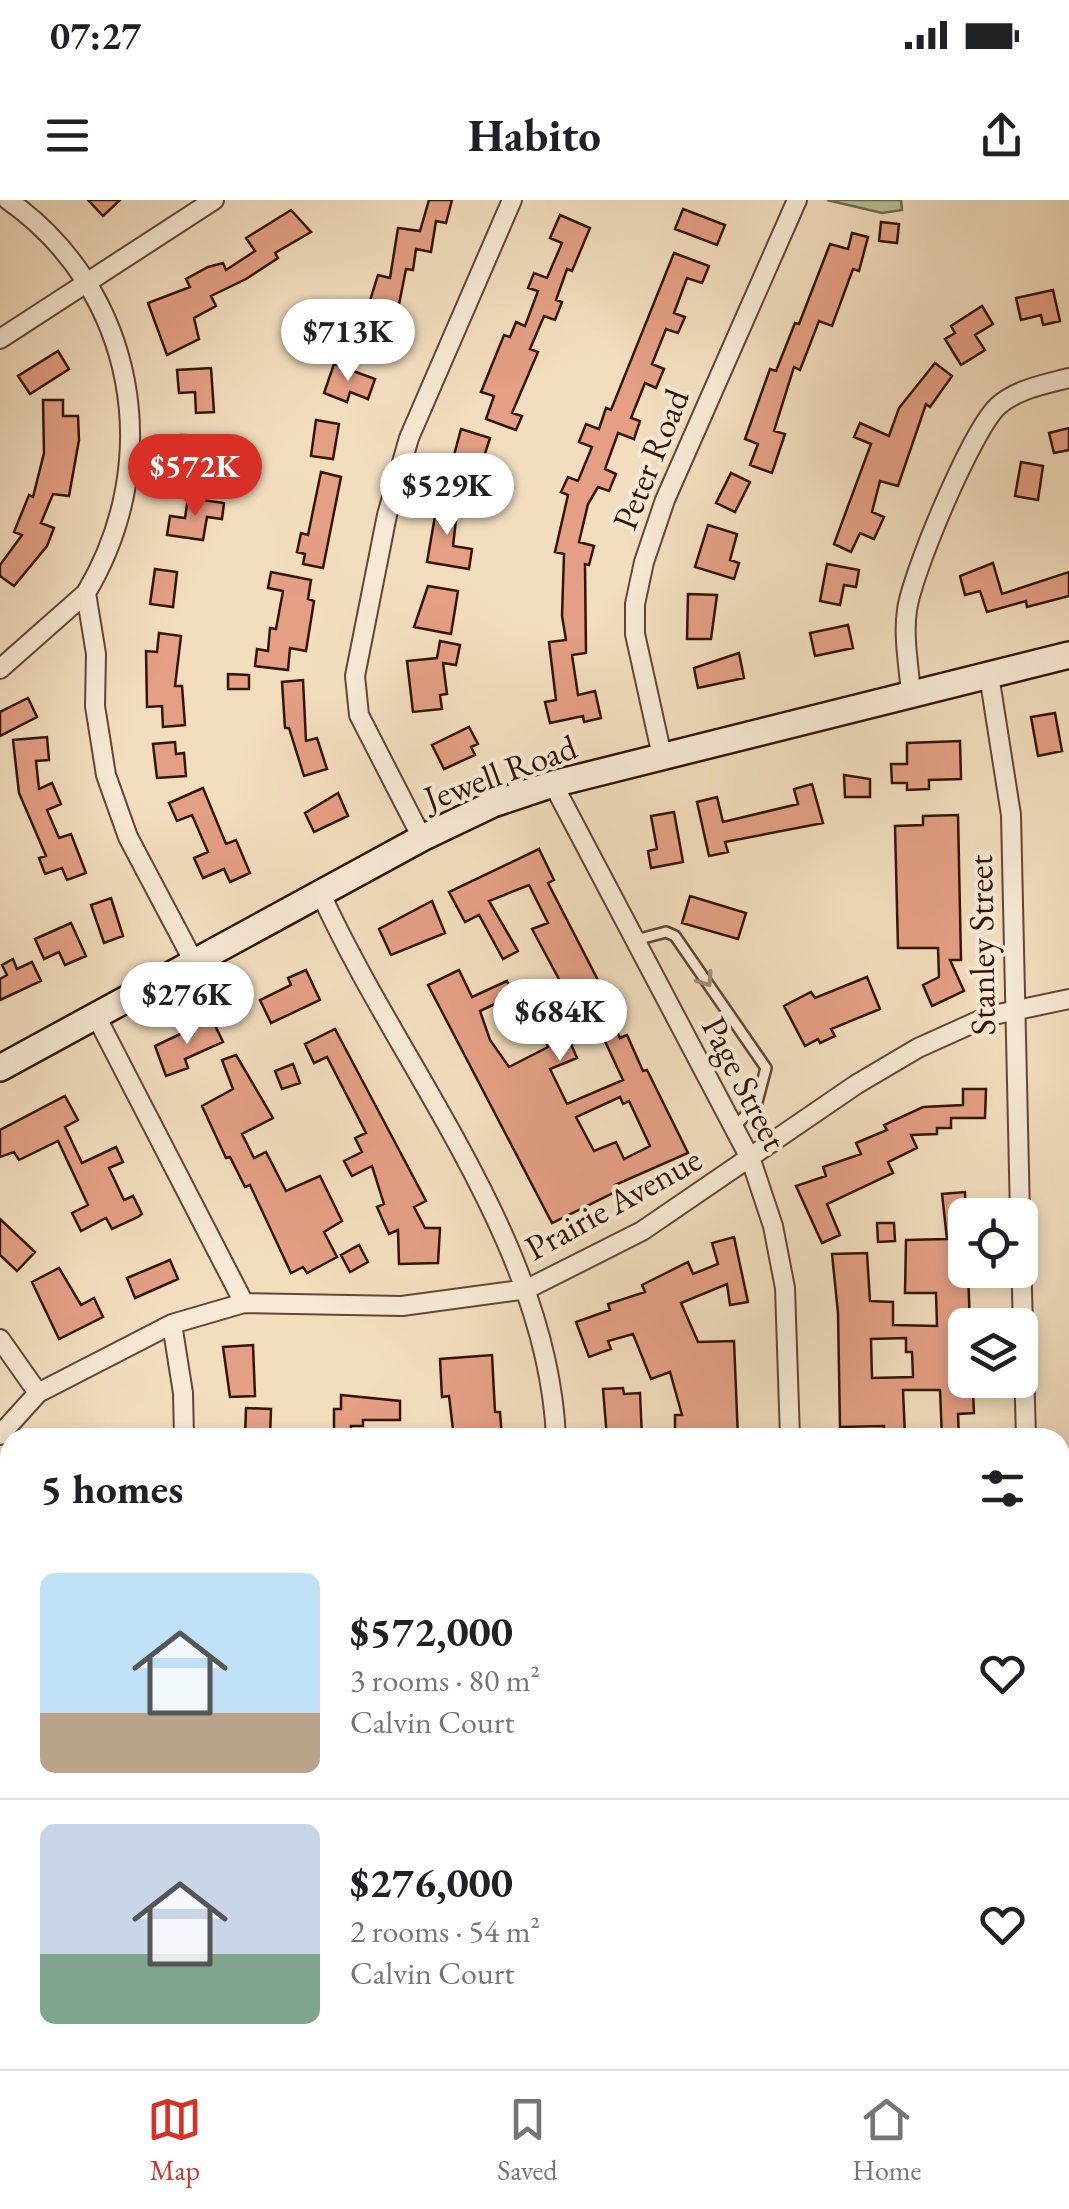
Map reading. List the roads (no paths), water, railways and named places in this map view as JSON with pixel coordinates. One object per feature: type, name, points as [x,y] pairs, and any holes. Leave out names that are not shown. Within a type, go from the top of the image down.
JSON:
[{"type":"street","points":[[0,669],[86,593],[104,563],[118,522],[132,434],[130,398],[118,345],[87,282],[59,246],[8,200]]},
{"type":"street","points":[[0,339],[214,200]]},
{"type":"street","points":[[422,838],[360,715],[355,676],[401,464],[512,200]]},
{"type":"street","name":"Peter Road","points":[[662,756],[635,634],[635,604],[644,562],[665,500],[796,200]]},
{"type":"street","points":[[911,694],[906,624],[911,590],[972,448],[998,407],[1024,391],[1069,378]]},
{"type":"street","points":[[86,593],[96,654],[95,706],[106,775],[128,836],[194,962]]},
{"type":"street","name":"Jewell Road","points":[[0,1068],[422,838],[493,804],[552,784],[1069,656]]},
{"type":"street","name":"Stanley Street","points":[[989,676],[1011,815],[1019,1198]]},
{"type":"street","name":"Page Street","points":[[552,784],[751,1160],[774,1226],[785,1288],[790,1428]]},
{"type":"street","points":[[321,894],[527,1288],[550,1370],[555,1428]]},
{"type":"street","name":"Prairie Avenue","points":[[6,1428],[38,1393],[172,1324],[244,1303],[402,1306],[527,1288],[642,1231],[891,1063],[970,1024],[1014,1008],[1069,999]]},
{"type":"street","points":[[96,1016],[244,1303]]},
{"type":"street","name":"Stanley Street","points":[[1022,1288],[1026,1428]]},
{"type":"street","points":[[172,1324],[183,1393],[184,1428]]},
{"type":"street","points":[[0,1339],[38,1393]]},
{"type":"lane","points":[[634,941],[666,932],[675,936],[766,1068],[757,1102],[734,1128]]}]
